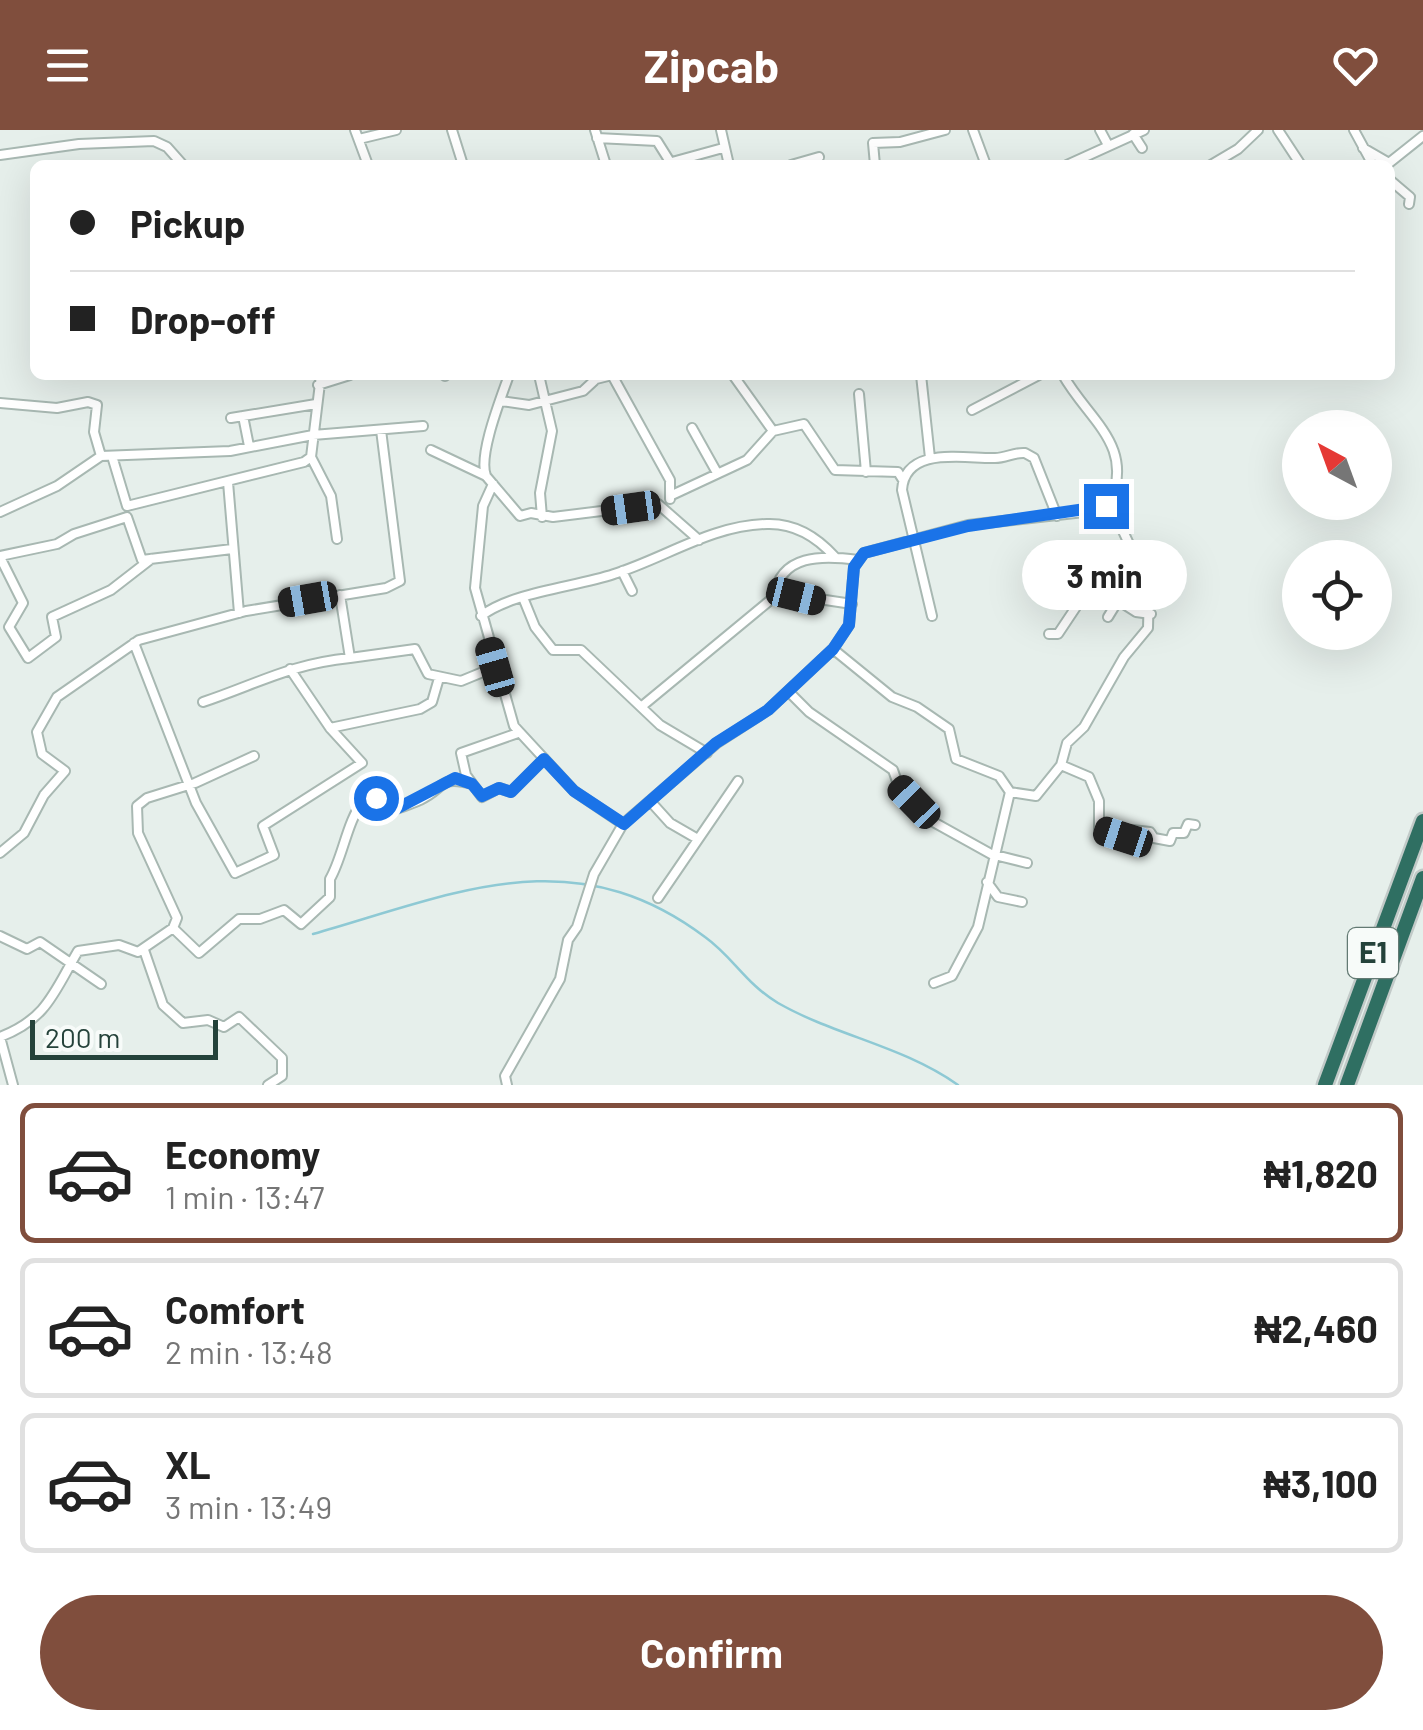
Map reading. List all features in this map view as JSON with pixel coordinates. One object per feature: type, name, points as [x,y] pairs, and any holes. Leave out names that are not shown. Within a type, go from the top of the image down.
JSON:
[{"type":"highway","name":"E1","points":[[1325,1085],[1423,821]]},
{"type":"highway","name":"E1","points":[[1347,1085],[1423,878]]},
{"type":"street","points":[[366,160],[357,134],[396,130]]},
{"type":"street","points":[[452,130],[461,160]]},
{"type":"street","points":[[721,130],[726,160]]},
{"type":"street","points":[[875,160],[873,142],[900,142],[945,130]]},
{"type":"street","points":[[973,130],[984,160]]},
{"type":"street","points":[[1100,130],[1108,145]]},
{"type":"street","points":[[1077,160],[1144,130]]},
{"type":"street","points":[[1220,160],[1258,130]]},
{"type":"street","points":[[1278,130],[1297,160]]},
{"type":"street","points":[[1354,130],[1370,160]]},
{"type":"street","points":[[603,160],[596,134],[657,141],[669,160]]},
{"type":"street","points":[[1133,134],[1142,148]]},
{"type":"street","points":[[0,155],[135,135],[167,146],[179,160]]},
{"type":"street","points":[[1391,160],[1423,136]]},
{"type":"street","points":[[684,160],[722,148]]},
{"type":"street","points":[[1362,148],[1384,160]]},
{"type":"street","points":[[809,160],[820,157]]},
{"type":"street","points":[[1395,184],[1410,197],[1409,204]]},
{"type":"street","points":[[319,380],[311,460],[330,496],[337,540]]},
{"type":"street","points":[[318,385],[334,380]]},
{"type":"street","points":[[507,380],[483,470],[513,512],[542,517],[648,504],[666,507],[700,540]]},
{"type":"street","points":[[540,380],[552,431],[540,492],[542,517]]},
{"type":"street","points":[[501,401],[530,405],[583,391],[595,380]]},
{"type":"street","points":[[615,380],[670,480],[672,495],[666,507]]},
{"type":"street","points":[[737,380],[773,431]]},
{"type":"street","points":[[922,380],[930,458]]},
{"type":"street","points":[[972,410],[1029,380]]},
{"type":"street","points":[[833,649],[892,698],[917,707],[949,730],[956,759],[999,776],[1010,792],[1036,796],[1062,765],[1067,743],[1076,738],[1102,701],[1124,658],[1148,628],[1151,614],[1148,588],[1110,503],[1118,485],[1115,452],[1067,380]]},
{"type":"street","points":[[858,394],[866,472]]},
{"type":"street","points":[[0,402],[57,408],[97,405],[94,432],[101,456]]},
{"type":"street","points":[[231,418],[316,404]]},
{"type":"street","points":[[242,416],[250,446]]},
{"type":"street","points":[[672,495],[746,460],[773,431],[804,424],[834,470],[866,472],[888,468],[898,472],[932,616]]},
{"type":"street","points":[[0,512],[56,486],[101,456],[221,452],[312,435],[423,426]]},
{"type":"street","points":[[692,428],[716,471]]},
{"type":"street","points":[[0,853],[24,833],[44,795],[66,771],[38,748],[37,732],[58,697],[132,648],[238,613],[386,588],[402,577],[381,430]]},
{"type":"street","points":[[430,450],[486,476]]},
{"type":"street","points":[[902,480],[930,458],[956,454],[999,458],[1026,453],[1034,458],[1057,516]]},
{"type":"street","points":[[112,456],[127,506],[311,460]]},
{"type":"street","points":[[228,482],[238,613]]},
{"type":"street","points":[[493,484],[483,506],[475,570],[481,616],[518,733],[574,791],[624,824]]},
{"type":"street","points":[[774,596],[778,577],[793,562],[835,557],[858,560],[878,547],[916,536],[1057,516],[1110,503]]},
{"type":"street","points":[[150,559],[111,590],[52,617],[56,636],[28,658],[9,627],[23,606],[22,598],[0,557],[57,544],[74,534],[127,517],[142,560],[150,559],[232,549]]},
{"type":"street","points":[[481,616],[622,572],[737,527],[790,526],[835,557]]},
{"type":"street","points":[[507,1085],[505,1076],[560,980],[568,940],[577,927],[594,874],[624,824],[707,752],[789,692],[833,649],[849,625],[858,560]]},
{"type":"street","points":[[622,572],[632,591]]},
{"type":"street","points":[[1048,634],[1058,634],[1068,624],[1088,590],[1104,589],[1136,612],[1151,614]]},
{"type":"street","points":[[642,707],[774,596],[782,593],[852,604]]},
{"type":"street","points":[[340,595],[350,658]]},
{"type":"street","points":[[1108,616],[1119,600]]},
{"type":"street","points":[[528,602],[535,627],[553,650],[581,650],[660,724],[707,752]]},
{"type":"street","points":[[132,648],[152,682],[189,784],[235,873],[274,855],[262,826],[362,763],[330,728],[290,668]]},
{"type":"street","points":[[202,702],[290,668],[414,648],[428,674],[439,678],[462,680],[495,667]]},
{"type":"street","points":[[330,728],[420,709],[432,702],[439,678]]},
{"type":"street","points":[[789,692],[808,712],[893,770],[899,787],[928,819],[992,854],[1027,863]]},
{"type":"street","points":[[518,733],[462,751],[472,784],[482,796],[499,788],[511,792],[544,759]]},
{"type":"street","points":[[14,1085],[0,1037],[28,1026],[47,1009],[78,951],[118,944],[138,952],[173,928],[177,918],[173,904],[138,832],[134,814],[147,798],[254,756]]},
{"type":"street","points":[[1062,765],[1089,777],[1099,802],[1099,829],[1123,837],[1132,830],[1150,832],[1154,838],[1170,841],[1173,833],[1184,833],[1188,824],[1195,825]]},
{"type":"street","points":[[173,928],[199,953],[239,919],[260,919],[284,910],[301,924],[308,922],[330,897],[330,878],[339,868],[356,811],[364,800],[376,798],[390,812],[424,798],[455,778],[472,784]]},
{"type":"street","points":[[658,898],[738,780]]},
{"type":"street","points":[[934,982],[952,976],[978,927],[992,854],[1010,792]]},
{"type":"street","points":[[650,802],[670,823],[696,838]]},
{"type":"street","points":[[987,882],[998,897],[1022,902]]},
{"type":"street","points":[[0,936],[27,949],[40,942],[102,984]]},
{"type":"street","points":[[144,950],[163,1005],[183,1023],[208,1020],[224,1027],[239,1017],[282,1058],[282,1076],[268,1085]]},
{"type":"waterway","points":[[313,934],[464,891],[512,883],[560,882],[607,889],[656,907],[705,937],[778,1003],[915,1060],[958,1085]]},
{"type":"route","points":[[376,798],[390,812],[405,803],[417,802],[455,778],[472,784],[482,796],[499,788],[511,792],[544,759],[585,800],[624,824],[694,767],[716,743],[768,710],[833,649],[849,625],[854,567],[864,553],[916,536],[1106,506]]}]
